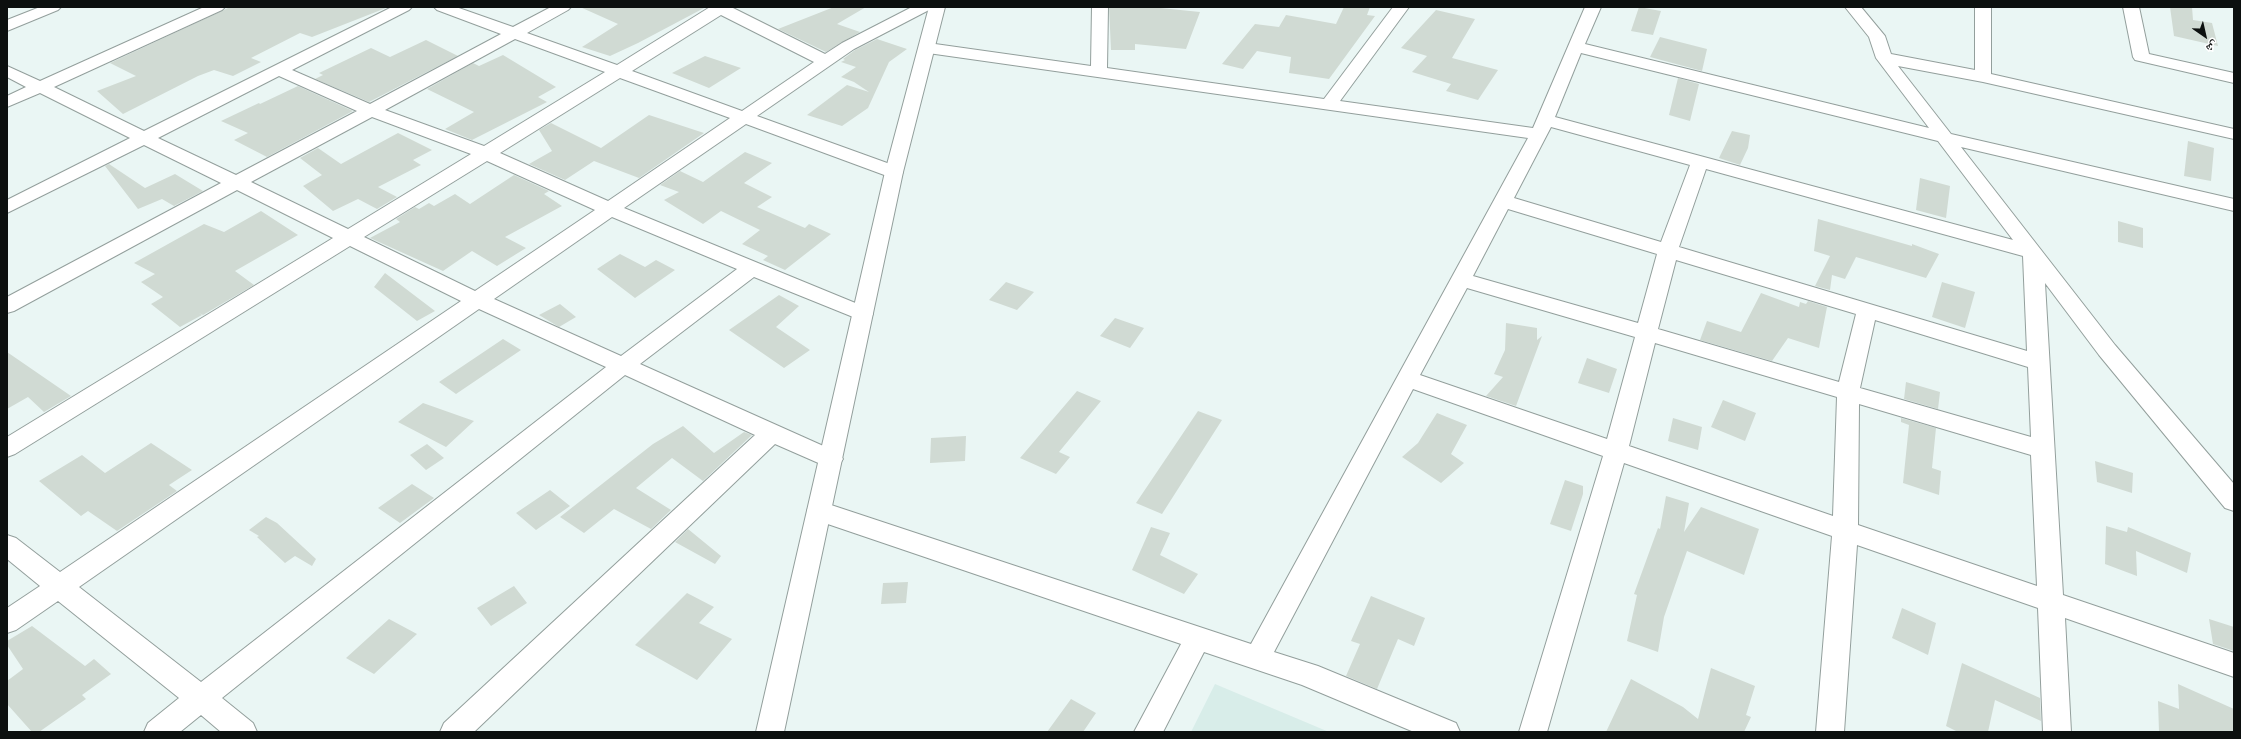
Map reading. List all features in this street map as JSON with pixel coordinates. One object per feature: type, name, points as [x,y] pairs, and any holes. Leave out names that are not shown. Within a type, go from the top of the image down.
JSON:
[{"type":"street","points":[[7,26],[53,7]]},
{"type":"street","points":[[7,102],[217,7]]},
{"type":"street","points":[[7,206],[404,7]]},
{"type":"street","points":[[442,7],[894,172]]},
{"type":"street","points":[[7,306],[562,7]]},
{"type":"street","points":[[7,448],[721,7],[826,61]]},
{"type":"street","points":[[770,732],[894,172],[928,48],[937,7]]},
{"type":"street","points":[[1099,72],[1100,7]]},
{"type":"street","points":[[1330,104],[1401,7]]},
{"type":"street","points":[[1257,658],[1542,127],[1593,7]]},
{"type":"street","points":[[1854,7],[1877,36],[1884,58],[2108,350],[2234,501]]},
{"type":"street","points":[[1983,7],[1984,78]]},
{"type":"street","points":[[2131,7],[2141,57],[2234,78]]},
{"type":"street","points":[[7,622],[848,46],[912,9]]},
{"type":"street","points":[[1576,47],[1946,138],[2234,205]]},
{"type":"street","points":[[928,48],[1330,104],[1542,127],[1700,162],[2033,252]]},
{"type":"street","points":[[1884,58],[1984,78],[2234,134]]},
{"type":"street","points":[[279,70],[370,110],[485,153],[609,209],[863,314]]},
{"type":"street","points":[[7,71],[477,300],[831,459]]},
{"type":"street","points":[[1533,732],[1616,452],[1668,250],[1700,162]]},
{"type":"street","points":[[1503,201],[2038,362]]},
{"type":"street","points":[[2033,252],[2056,732]]},
{"type":"street","points":[[158,732],[622,366],[752,268]]},
{"type":"street","points":[[1461,279],[2042,449]]},
{"type":"street","points":[[1830,732],[1845,530],[1848,392],[1867,310]]},
{"type":"street","points":[[1407,379],[2234,665]]},
{"type":"street","points":[[454,732],[772,433]]},
{"type":"street","points":[[819,511],[1308,675],[1446,732]]},
{"type":"street","points":[[7,545],[243,732]]},
{"type":"street","points":[[1148,732],[1198,638]]},
{"type":"shaded area","points":[[1215,684],[1329,732],[1191,732]]},
{"type":"building","points":[[230,7],[386,8],[312,37],[300,33],[251,58],[261,62],[233,76],[214,70],[198,76],[123,114],[97,91],[136,76],[110,63]]},
{"type":"building","points":[[580,7],[706,7],[610,56],[582,47],[618,24]]},
{"type":"building","points":[[834,7],[866,7],[837,24],[860,32],[826,52],[778,29]]},
{"type":"building","points":[[1109,7],[1151,7],[1200,12],[1186,49],[1135,44],[1135,50],[1111,50]]},
{"type":"building","points":[[1344,7],[1370,7],[1367,15],[1375,16],[1329,79],[1289,73],[1291,57],[1257,51],[1243,69],[1222,64],[1255,24],[1279,27],[1286,15],[1336,24]]},
{"type":"building","points":[[1639,7],[1661,11],[1653,35],[1631,31]]},
{"type":"building","points":[[2170,7],[2192,7],[2193,20],[2212,23],[2218,46],[2174,36]]},
{"type":"building","points":[[1436,10],[1475,19],[1452,58],[1498,70],[1478,100],[1446,91],[1451,84],[1412,72],[1427,56],[1401,48]]},
{"type":"building","points":[[1660,37],[1707,49],[1702,71],[1650,57]]},
{"type":"building","points":[[877,39],[907,49],[889,62],[868,108],[842,126],[807,115],[847,85],[869,92],[854,82],[841,77],[856,67],[841,62],[855,50]]},
{"type":"building","points":[[426,40],[458,56],[369,102],[315,79],[323,75],[319,73],[371,48],[390,57]]},
{"type":"building","points":[[503,55],[556,87],[538,97],[547,102],[472,140],[445,129],[474,112],[427,89],[473,63],[479,66]]},
{"type":"building","points":[[705,56],[741,68],[709,88],[672,73]]},
{"type":"building","points":[[1678,78],[1699,84],[1690,121],[1669,115]]},
{"type":"building","points":[[298,86],[353,111],[267,157],[234,140],[248,133],[221,121],[259,103],[260,104]]},
{"type":"building","points":[[649,115],[704,133],[639,178],[594,161],[565,180],[529,164],[552,151],[539,130],[551,123],[601,148]]},
{"type":"building","points":[[1732,131],[1750,135],[1748,148],[1740,165],[1719,158]]},
{"type":"building","points":[[398,133],[432,150],[413,160],[421,165],[378,187],[397,197],[377,209],[358,199],[333,211],[303,186],[322,175],[300,158],[318,148],[341,164]]},
{"type":"building","points":[[2188,141],[2214,148],[2211,181],[2184,176]]},
{"type":"building","points":[[745,152],[772,163],[744,183],[772,197],[757,207],[805,228],[809,224],[831,234],[785,270],[763,260],[768,256],[742,244],[760,230],[721,211],[703,224],[664,200],[679,192],[660,185],[680,171],[703,182]]},
{"type":"building","points":[[109,164],[145,188],[175,174],[203,191],[174,206],[162,199],[138,209],[105,166]]},
{"type":"building","points":[[514,175],[549,191],[544,194],[562,206],[505,237],[526,248],[497,266],[472,251],[443,271],[370,238],[400,222],[396,219],[415,207],[419,209],[429,203],[434,206],[455,194],[470,204]]},
{"type":"building","points":[[1920,178],[1950,186],[1946,218],[1916,210]]},
{"type":"building","points":[[261,211],[298,235],[235,271],[254,285],[203,315],[199,313],[202,315],[180,327],[151,304],[163,297],[141,282],[155,274],[134,263],[204,224],[224,232]]},
{"type":"building","points":[[1818,219],[1912,246],[1912,244],[1939,254],[1926,278],[1856,257],[1845,279],[1832,275],[1830,290],[1815,286],[1830,256],[1814,251]]},
{"type":"building","points":[[2118,221],[2143,228],[2143,248],[2118,242]]},
{"type":"building","points":[[620,254],[645,267],[656,260],[675,270],[635,298],[597,269]]},
{"type":"building","points":[[385,273],[435,311],[417,321],[374,287]]},
{"type":"building","points":[[1006,282],[1034,292],[1017,310],[989,300]]},
{"type":"building","points":[[1942,282],[1975,292],[1965,328],[1932,317]]},
{"type":"building","points":[[1761,293],[1799,307],[1800,302],[1806,304],[1808,301],[1827,307],[1819,348],[1788,338],[1772,361],[1700,340],[1707,321],[1741,332]]},
{"type":"building","points":[[779,295],[799,306],[776,327],[810,350],[784,368],[729,330]]},
{"type":"building","points":[[560,304],[576,317],[559,327],[539,315]]},
{"type":"building","points":[[1115,318],[1144,328],[1130,348],[1100,336]]},
{"type":"building","points":[[1506,323],[1537,328],[1537,340],[1542,336],[1516,406],[1486,396],[1503,377],[1494,374],[1505,350]]},
{"type":"building","points":[[503,339],[521,350],[456,394],[439,382]]},
{"type":"building","points":[[7,352],[71,396],[44,412],[28,397],[7,409]]},
{"type":"building","points":[[1587,358],[1617,369],[1609,393],[1578,383]]},
{"type":"building","points":[[1906,382],[1940,392],[1938,409],[1904,399]]},
{"type":"building","points":[[1077,391],[1101,401],[1059,452],[1070,457],[1056,474],[1020,458]]},
{"type":"building","points":[[1723,400],[1756,413],[1745,441],[1711,427]]},
{"type":"building","points":[[423,403],[474,421],[446,447],[398,422]]},
{"type":"building","points":[[1198,411],[1222,420],[1162,514],[1136,503]]},
{"type":"building","points":[[1437,413],[1467,425],[1451,454],[1464,463],[1441,483],[1402,457],[1418,443]]},
{"type":"building","points":[[1673,418],[1702,427],[1698,450],[1668,441]]},
{"type":"building","points":[[1901,418],[1936,428],[1932,468],[1941,471],[1939,495],[1903,483],[1909,425],[1901,422]]},
{"type":"building","points":[[683,426],[714,453],[744,432],[752,435],[703,481],[672,458],[636,488],[671,510],[651,529],[614,509],[584,533],[560,517],[653,444]]},
{"type":"building","points":[[966,436],[965,461],[930,463],[931,438]]},
{"type":"building","points":[[151,443],[192,470],[169,485],[177,491],[117,531],[88,511],[81,516],[39,481],[82,455],[105,473]]},
{"type":"building","points":[[427,444],[444,458],[426,470],[410,455]]},
{"type":"building","points":[[2095,461],[2133,473],[2132,493],[2097,482]]},
{"type":"building","points":[[1565,480],[1583,486],[1583,494],[1571,531],[1550,524]]},
{"type":"building","points":[[412,484],[434,498],[400,523],[378,508]]},
{"type":"building","points":[[550,490],[570,506],[536,530],[516,513]]},
{"type":"building","points":[[1666,496],[1689,503],[1684,532],[1701,507],[1759,529],[1744,575],[1687,551],[1664,617],[1658,652],[1627,641],[1637,595],[1634,594],[1658,528],[1660,529]]},
{"type":"building","points":[[266,517],[277,523],[316,559],[312,566],[295,556],[285,563],[257,537],[259,536],[249,530]]},
{"type":"building","points":[[2106,526],[2127,532],[2128,527],[2191,553],[2187,573],[2136,551],[2137,576],[2105,564]]},
{"type":"building","points":[[1151,527],[1170,533],[1160,555],[1198,574],[1184,594],[1132,570]]},
{"type":"building","points":[[688,529],[721,556],[715,564],[675,542]]},
{"type":"building","points":[[908,582],[906,603],[881,604],[883,583]]},
{"type":"building","points":[[514,586],[527,603],[491,626],[477,608]]},
{"type":"building","points":[[687,593],[714,607],[699,623],[732,639],[697,680],[635,645]]},
{"type":"building","points":[[1371,596],[1425,618],[1414,646],[1398,639],[1377,689],[1346,676],[1360,644],[1351,641]]},
{"type":"building","points":[[1902,608],[1936,623],[1928,655],[1892,638]]},
{"type":"building","points":[[389,619],[417,634],[374,674],[346,658]]},
{"type":"building","points":[[2209,619],[2234,627],[2234,651],[2213,644]]},
{"type":"building","points":[[32,626],[85,666],[94,659],[111,674],[82,695],[86,699],[39,732],[32,732],[7,704],[7,681],[23,669],[7,645],[7,641]]},
{"type":"building","points":[[1962,663],[2040,698],[2041,721],[1995,700],[1988,732],[1958,732],[1946,726]]},
{"type":"building","points":[[1711,668],[1755,686],[1746,715],[1751,717],[1744,732],[1606,732],[1631,679],[1683,707],[1698,719]]},
{"type":"building","points":[[2178,684],[2234,709],[2234,732],[2159,732],[2158,701],[2179,709]]},
{"type":"building","points":[[1071,699],[1096,713],[1083,732],[1047,732]]}]
